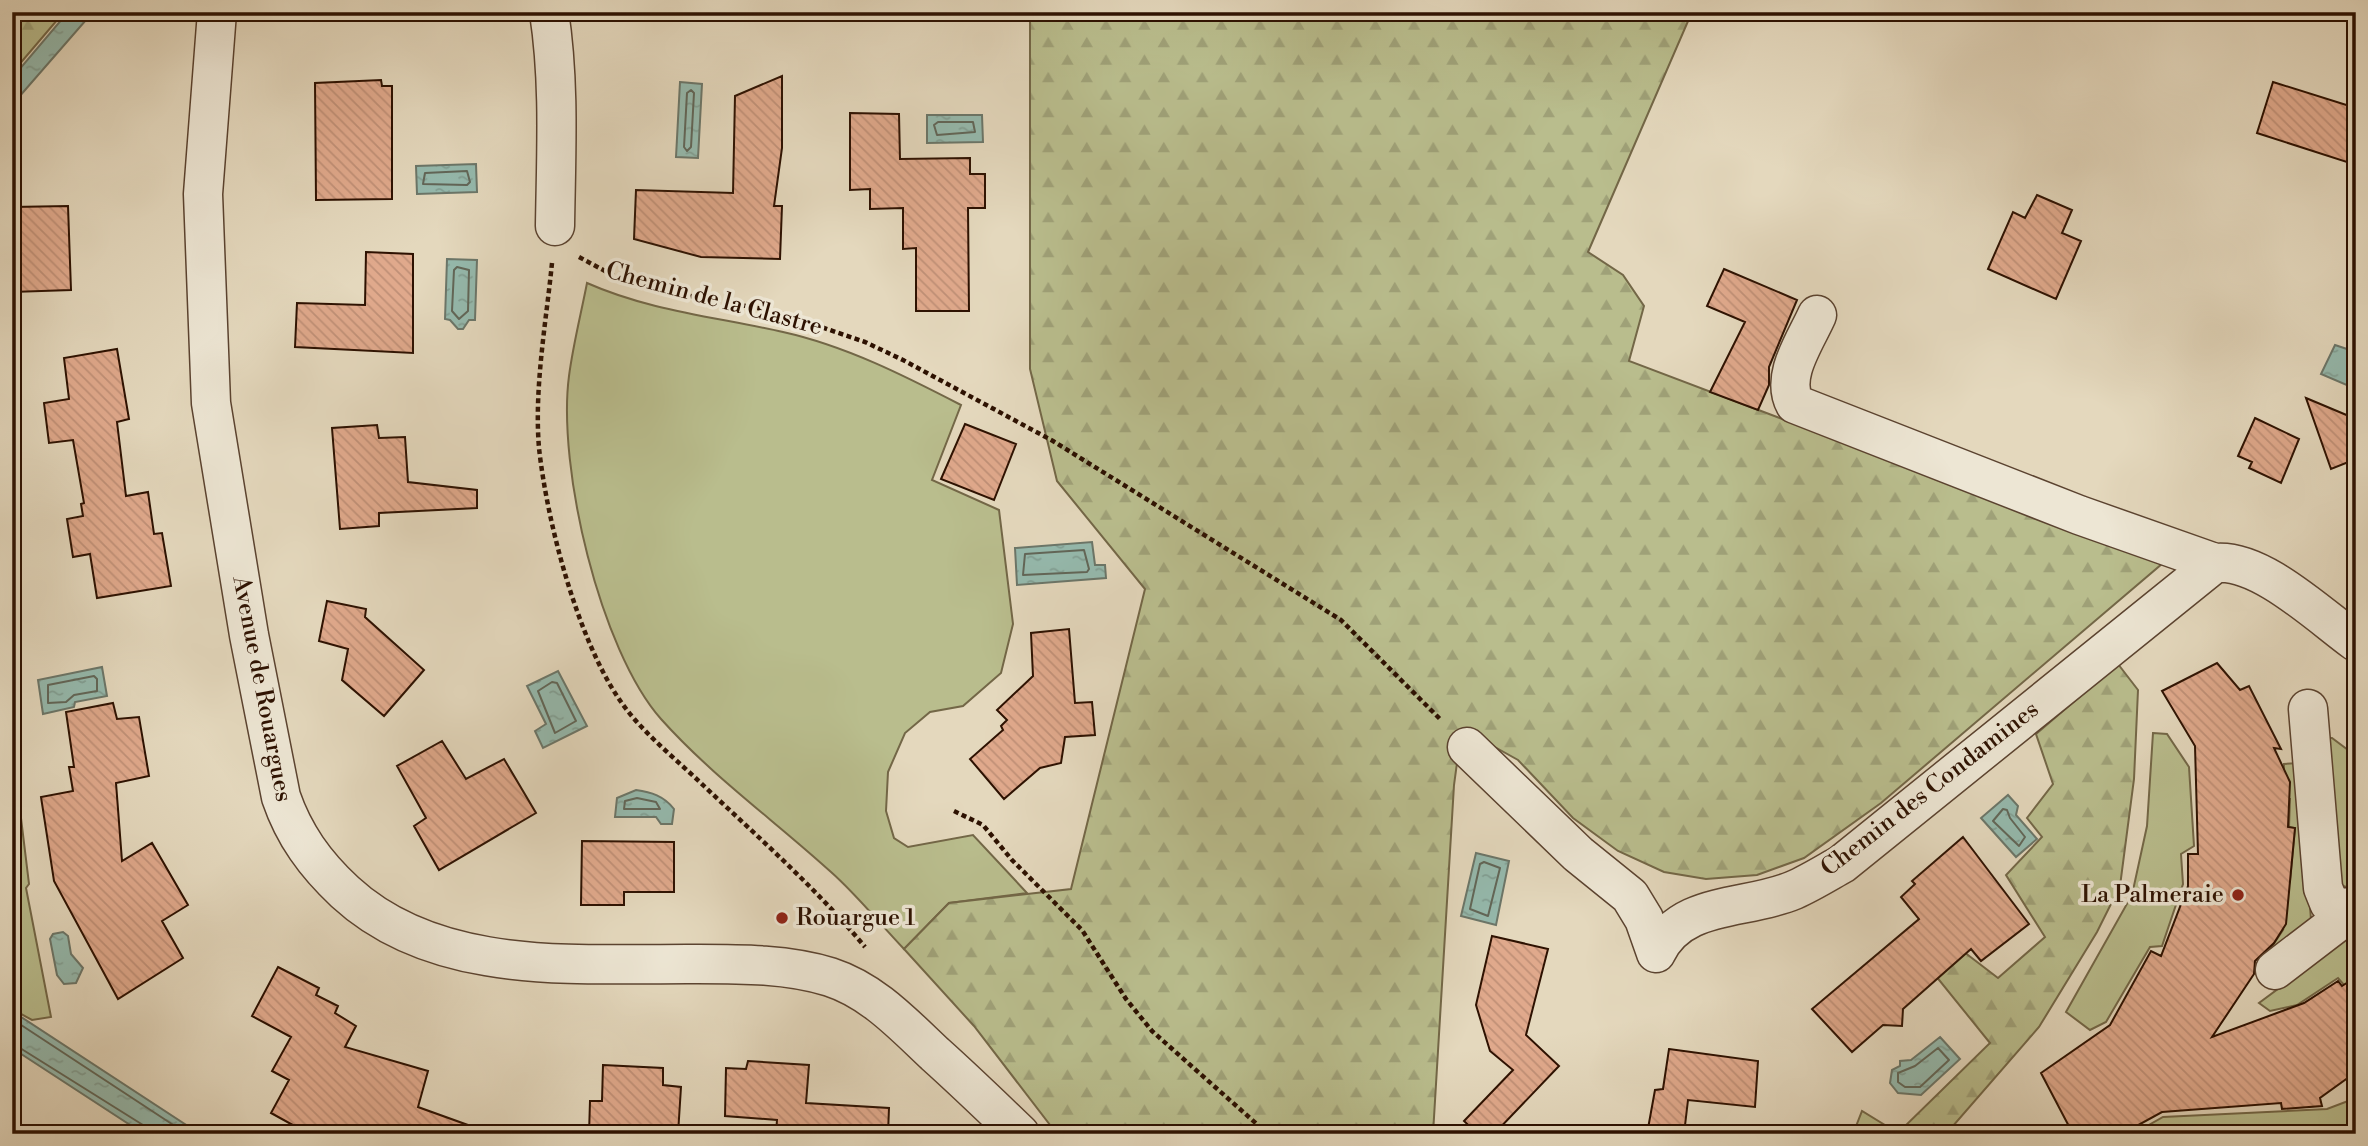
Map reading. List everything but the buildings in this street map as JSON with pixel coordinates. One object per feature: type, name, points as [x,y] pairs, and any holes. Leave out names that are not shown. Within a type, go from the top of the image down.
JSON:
[{"type":"street","name":"Avenue de Rouargues","points":[[217,12],[202,194],[211,403],[246,622],[281,797],[289,821],[303,845],[330,878],[375,916],[408,934],[447,948],[534,961],[736,964],[811,972],[849,985],[879,1002],[1020,1134]]},
{"type":"street","points":[[549,12],[556,95],[555,226]]},
{"type":"street","points":[[1817,315],[1789,380],[1789,392],[1795,404],[2079,516],[2215,563],[2245,566],[2274,582],[2356,642]]},
{"type":"street","name":"Chemin des Condamines","points":[[1467,747],[1578,854],[1630,896],[1644,919],[1656,953],[1664,937],[1689,916],[1745,905],[1794,890],[1842,864],[2215,563]]},
{"type":"street","points":[[2308,709],[2323,888],[2329,903],[2337,908],[2356,907]]},
{"type":"street","points":[[2275,970],[2356,907]]},
{"type":"path","points":[[555,226],[540,388],[539,447],[566,581],[580,619],[618,698],[653,738],[820,896],[886,972],[879,1002]]},
{"type":"path","name":"Chemin de la Clastre","points":[[555,226],[568,248],[585,262],[618,278],[668,292],[774,312],[830,329],[904,360],[1003,414],[1158,505],[1341,620],[1467,747]]},
{"type":"path","points":[[954,811],[982,825],[1012,860],[1082,930],[1126,999],[1152,1031],[1268,1134]]},
{"type":"green space","points":[[12,12],[64,12],[12,73]]},
{"type":"green space","points":[[1030,12],[1692,12],[1588,252],[1623,275],[1644,306],[1629,361],[2163,563],[1881,803],[1804,858],[1757,875],[1706,879],[1664,872],[1618,851],[1573,818],[1518,760],[1473,735],[1459,748],[1454,785],[1433,1134],[1057,1134],[974,1026],[904,949],[949,903],[1071,889],[1145,589],[1057,481],[1030,369]]},
{"type":"green space","points":[[587,283],[659,307],[783,332],[830,345],[897,373],[961,405],[932,480],[999,510],[1013,624],[1001,673],[963,706],[930,712],[905,733],[888,772],[886,811],[894,838],[908,847],[973,835],[1027,893],[949,903],[904,949],[841,881],[722,779],[661,719],[639,688],[619,649],[602,604],[577,506],[567,414],[569,376]]},
{"type":"green space","points":[[2118,664],[2138,690],[2134,779],[2120,886],[2097,932],[2039,1027],[1946,1134],[1853,1134],[1862,1111],[1898,1133],[1990,1043],[1927,965],[1951,942],[1998,978],[2045,937],[2006,875],[2042,837],[2027,818],[2053,784],[2036,734]]},
{"type":"green space","points":[[2153,733],[2167,734],[2189,767],[2194,846],[2181,854],[2183,884],[2162,946],[2150,947],[2106,1022],[2090,1030],[2066,1012],[2132,895],[2147,826]]},
{"type":"green space","points":[[2327,738],[2332,738],[2356,756],[2356,890],[2340,885]]},
{"type":"green space","points":[[12,744],[29,884],[26,888],[51,1017],[32,1020],[12,1009]]},
{"type":"green space","points":[[2299,763],[2311,920],[2261,963],[2283,930],[2276,927],[2290,881],[2295,828],[2289,827],[2290,799],[2283,799],[2284,764]]},
{"type":"green space","points":[[2356,931],[2356,977],[2345,986],[2338,978],[2297,1005],[2270,1011],[2259,1003]]},
{"type":"green space","points":[[2356,1098],[2356,1134],[2133,1134],[2163,1117],[2327,1109]]},
{"type":"water","points":[[68,12],[93,12],[12,105],[12,78]]},
{"type":"water","points":[[680,82],[702,84],[698,158],[676,157]]},
{"type":"water","points":[[927,115],[982,115],[983,142],[927,143]]},
{"type":"water","points":[[476,164],[477,192],[417,194],[416,166]]},
{"type":"water","points":[[447,259],[477,260],[475,320],[469,320],[463,329],[458,329],[450,320],[445,319]]},
{"type":"water","points":[[2335,345],[2356,352],[2356,389],[2321,374]]},
{"type":"water","points":[[1092,542],[1095,565],[1105,565],[1106,578],[1017,585],[1015,548]]},
{"type":"water","points":[[102,667],[107,696],[75,702],[74,707],[43,714],[38,680]]},
{"type":"water","points":[[558,671],[587,726],[543,748],[535,731],[546,724],[527,686]]},
{"type":"water","points":[[636,790],[657,795],[666,801],[674,809],[672,824],[661,824],[656,817],[615,817],[617,798]]},
{"type":"water","points":[[2008,795],[2018,806],[2016,815],[2037,839],[2016,857],[1981,818]]},
{"type":"water","points":[[1476,853],[1509,861],[1496,925],[1461,916]]},
{"type":"water","points":[[63,932],[68,936],[71,954],[83,968],[76,983],[64,984],[57,975],[50,939],[53,934]]},
{"type":"water","points":[[12,1011],[200,1134],[144,1134],[12,1048]]},
{"type":"water","points":[[1940,1037],[1960,1059],[1921,1095],[1898,1093],[1890,1083],[1892,1070],[1900,1066],[1900,1061],[1911,1060]]},
{"type":"water","points":[[1725,1126],[1789,1132],[1789,1134],[1723,1134]]},
{"type":"place","name":"La Palmeraie","points":[[2238,895]]},
{"type":"place","name":"Rouargue 1","points":[[782,918]]}]
